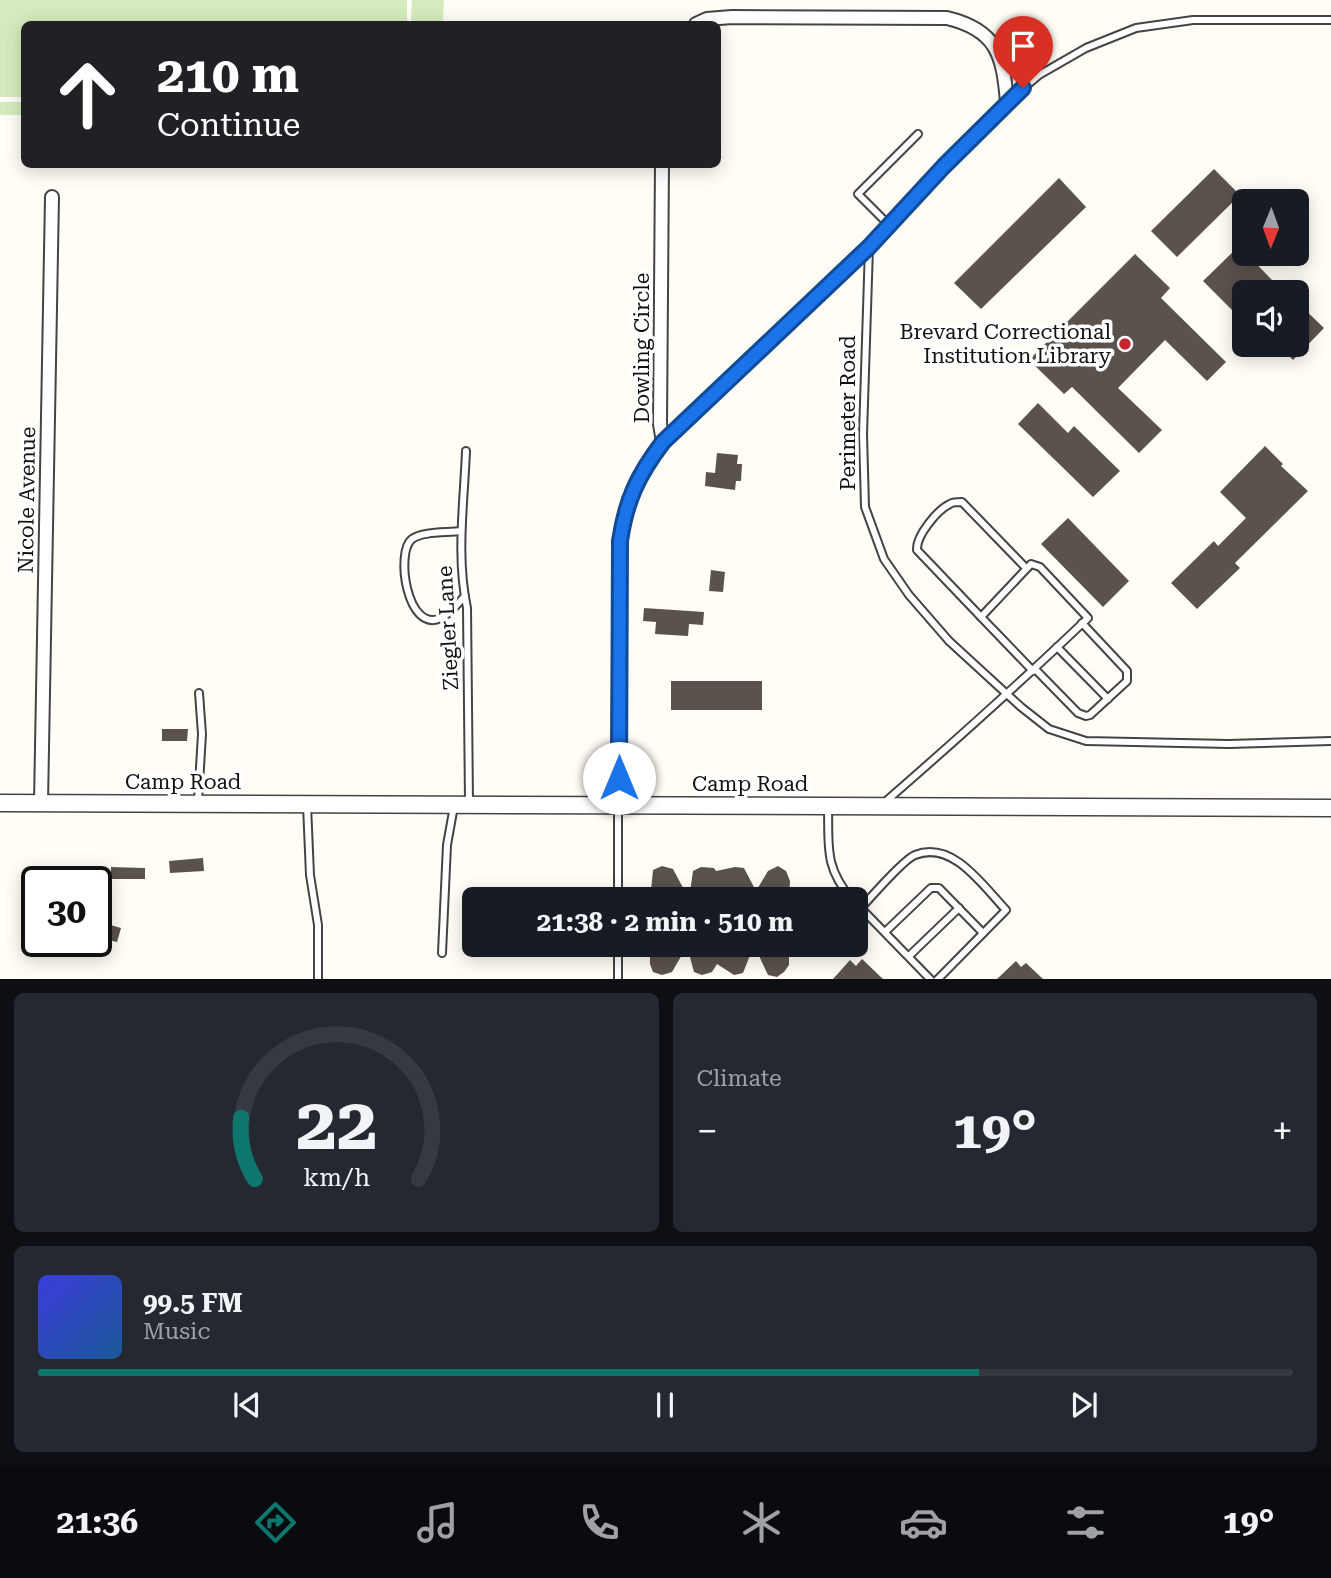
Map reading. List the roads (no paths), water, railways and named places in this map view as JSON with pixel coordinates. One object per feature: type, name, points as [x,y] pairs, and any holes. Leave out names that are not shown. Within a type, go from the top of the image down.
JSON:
[{"type":"street","points":[[703,21],[732,17],[947,18],[968,23],[982,31],[993,43],[1005,74],[1007,102]]},
{"type":"street","name":"Dowling Circle","points":[[618,804],[620,541],[625,510],[634,487],[663,442],[660,424],[662,168]]},
{"type":"street","name":"Nicole Avenue","points":[[41,803],[52,197]]},
{"type":"street","name":"Camp Road","points":[[0,803],[1331,808]]},
{"type":"lane","points":[[663,442],[869,247],[1007,102],[1050,68],[1086,48],[1136,28],[1193,20],[1331,20]]},
{"type":"lane","points":[[888,225],[858,194],[918,134]]},
{"type":"lane","name":"Perimeter Road","points":[[869,247],[863,420],[865,507],[884,559],[909,595],[949,641],[1049,729],[1086,741],[1228,744],[1331,740]]},
{"type":"lane","name":"Ziegler Lane","points":[[442,953],[451,815],[462,804],[467,608],[461,531],[466,451]]},
{"type":"lane","points":[[1026,569],[962,502],[951,503],[929,523],[916,541],[917,550],[1082,716],[1090,715],[1127,681],[1129,675],[1082,624]]},
{"type":"lane","points":[[461,531],[415,537],[409,542],[405,563],[408,592],[412,605],[420,616],[430,620],[440,619],[465,596]]},
{"type":"lane","points":[[881,806],[1008,695],[1088,618],[1040,567],[1031,564],[981,617]]},
{"type":"lane","points":[[1058,647],[1108,699]]},
{"type":"lane","points":[[198,803],[202,734],[199,693]]},
{"type":"lane","points":[[307,803],[310,875],[318,925],[318,979]]},
{"type":"lane","name":"Dowling Circle","points":[[618,804],[618,887]]},
{"type":"lane","points":[[828,805],[832,874],[843,887]]},
{"type":"lane","points":[[868,893],[913,855],[944,852],[961,864],[1006,910],[937,979]]},
{"type":"lane","points":[[885,932],[931,888],[939,888],[983,933]]},
{"type":"lane","points":[[908,956],[959,908]]},
{"type":"lane","points":[[868,915],[931,979]]},
{"type":"lane","points":[[618,957],[618,979]]},
{"type":"place","name":"Brevard Correctional Institution Library","points":[[1125,344]]}]
